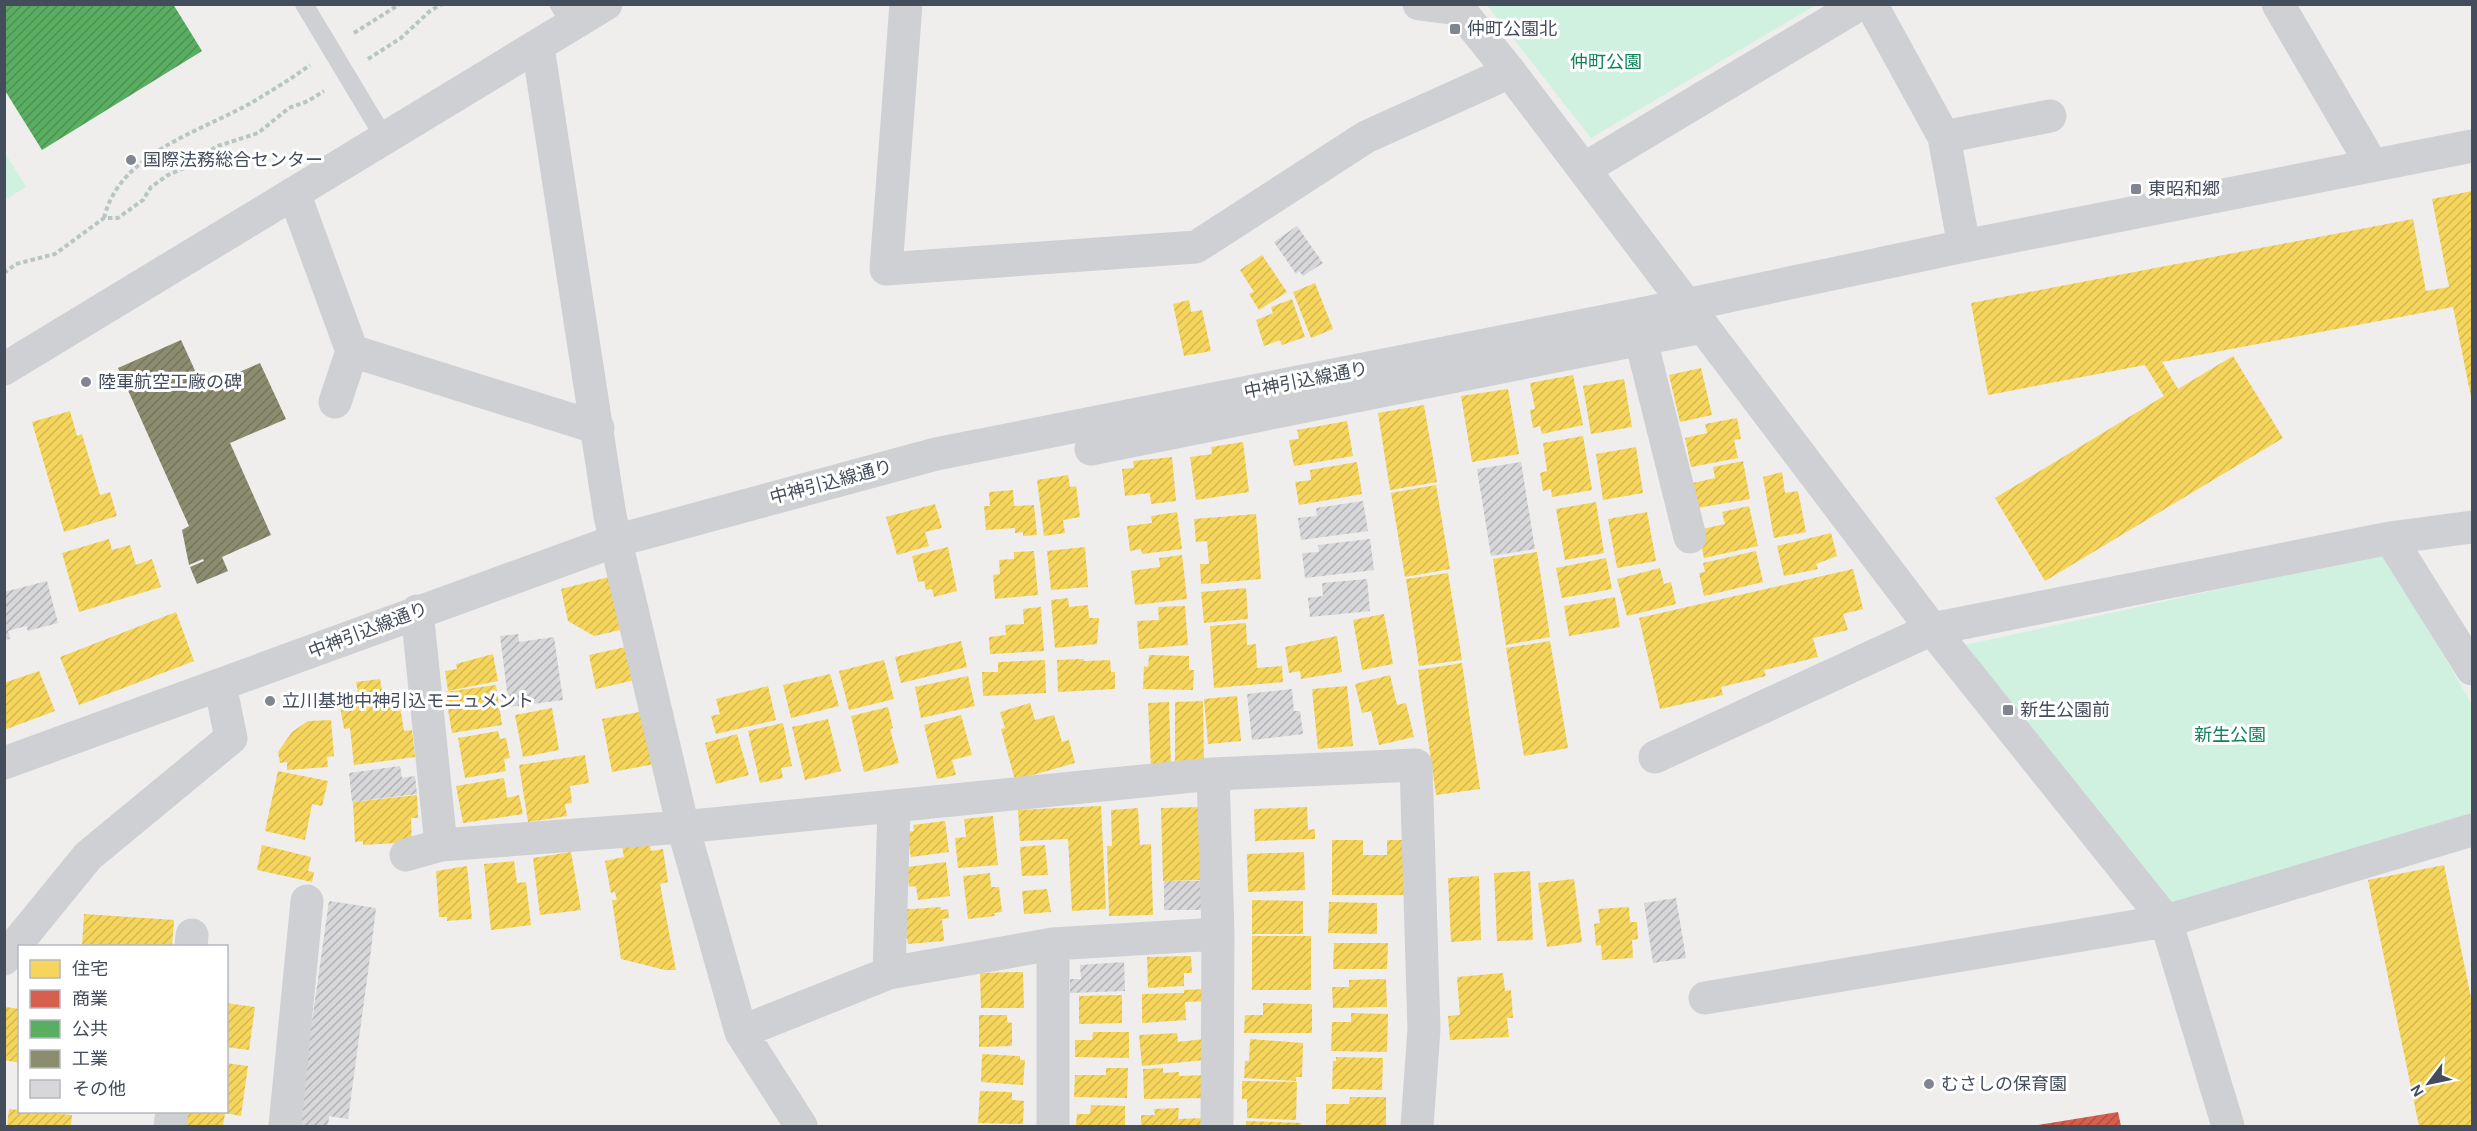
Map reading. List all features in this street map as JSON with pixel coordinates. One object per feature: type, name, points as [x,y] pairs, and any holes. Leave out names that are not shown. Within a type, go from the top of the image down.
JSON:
[{"type":"street","points":[[4,369],[538,47],[565,15],[606,4]]},
{"type":"street","points":[[906,4],[886,269],[1196,248],[1366,137],[1510,72]]},
{"type":"street","points":[[1419,4],[1457,7],[1510,72],[1932,628],[2166,921],[2228,1126]]},
{"type":"street","points":[[1584,169],[1860,4]]},
{"type":"street","points":[[1872,4],[1944,137],[1964,246]]},
{"type":"street","points":[[2278,4],[2372,165]]},
{"type":"street","points":[[538,47],[615,541],[683,827],[741,1032],[801,1126]]},
{"type":"street","points":[[1944,137],[2050,116]]},
{"type":"street","points":[[1091,449],[1641,340],[1694,316],[1964,246],[2472,146]]},
{"type":"street","points":[[294,193],[352,351],[335,402]]},
{"type":"street","name":"中神引込線通り","points":[[4,763],[417,611],[615,541],[936,453],[1694,316]]},
{"type":"street","points":[[1641,340],[1690,537]]},
{"type":"street","points":[[352,351],[598,428]]},
{"type":"street","points":[[1655,756],[1932,628],[2390,538],[2472,527]]},
{"type":"street","points":[[2390,538],[2472,669]]},
{"type":"street","points":[[417,611],[441,845]]},
{"type":"street","points":[[4,959],[88,856],[231,738],[220,685]]},
{"type":"street","points":[[406,855],[441,845],[894,808],[1213,774],[1416,765],[1424,1029],[1417,1126]]},
{"type":"street","points":[[1213,774],[1218,934],[1217,1126]]},
{"type":"street","points":[[889,973],[894,808]]},
{"type":"street","points":[[1705,998],[2166,921],[2472,831]]},
{"type":"street","points":[[285,1126],[307,901]]},
{"type":"street","points":[[741,1032],[889,973],[1053,944],[1218,934]]},
{"type":"street","points":[[1053,944],[1053,1126]]},
{"type":"lane","points":[[304,4],[385,139]]},
{"type":"path","points":[[104,219],[108,202],[116,189],[152,156],[251,102],[400,4]]},
{"type":"path","points":[[4,273],[16,264],[55,254],[104,219],[118,218],[143,200],[152,187],[168,175],[198,162],[215,147],[258,133],[289,108],[318,96],[401,38],[430,11],[442,4]]},
{"type":"green space","name":"仲町公園","points":[[1487,5],[1816,5],[1591,138]]},
{"type":"green space","points":[[5,153],[26,187],[4,200]]},
{"type":"green space","name":"新生公園","points":[[2385,553],[2472,705],[2472,813],[2171,903],[1965,645]]},
{"type":"building: 住宅","points":[[2472,191],[2472,402],[2453,307],[2162,362],[2178,389],[2233,356],[2283,438],[2045,581],[1995,498],[2164,396],[2145,365],[1988,395],[1971,303],[2413,219],[2426,291],[2449,287],[2432,199]]},
{"type":"building: 住宅","points":[[1262,255],[1287,292],[1259,310],[1249,294],[1254,292],[1240,270]]},
{"type":"building: 住宅","points":[[1315,283],[1333,329],[1311,338],[1293,292]]},
{"type":"building: 住宅","points":[[1292,299],[1305,337],[1282,345],[1280,340],[1264,346],[1256,320],[1273,313],[1271,307]]},
{"type":"building: 住宅","points":[[1189,300],[1191,312],[1202,310],[1211,351],[1184,356],[1173,304]]},
{"type":"building: 住宅","points":[[1701,368],[1712,415],[1680,422],[1669,375]]},
{"type":"building: 住宅","points":[[1573,375],[1583,425],[1542,434],[1540,426],[1533,428],[1530,410],[1535,409],[1530,383]]},
{"type":"building: 住宅","points":[[1624,379],[1632,427],[1591,434],[1583,386]]},
{"type":"building: 住宅","points":[[1508,389],[1519,454],[1472,462],[1461,396]]},
{"type":"building: 住宅","points":[[1424,405],[1437,482],[1390,490],[1378,413]]},
{"type":"building: 住宅","points":[[70,411],[77,436],[82,434],[100,495],[110,492],[117,516],[64,532],[32,422]]},
{"type":"building: 住宅","points":[[1737,418],[1741,439],[1734,440],[1738,458],[1691,467],[1685,438],[1707,433],[1705,424]]},
{"type":"building: 住宅","points":[[1347,421],[1353,456],[1294,466],[1289,440],[1299,439],[1297,430]]},
{"type":"building: 住宅","points":[[1583,436],[1592,490],[1552,497],[1551,489],[1543,491],[1540,473],[1547,471],[1543,443]]},
{"type":"building: 住宅","points":[[1243,442],[1249,492],[1196,500],[1190,457],[1212,454],[1211,447]]},
{"type":"building: 住宅","points":[[1636,447],[1643,493],[1603,500],[1596,454]]},
{"type":"building: 住宅","points":[[1172,457],[1176,501],[1151,504],[1150,493],[1125,496],[1122,469],[1134,468],[1133,461]]},
{"type":"building: 住宅","points":[[1743,461],[1750,499],[1697,508],[1693,483],[1715,478],[1713,467]]},
{"type":"building: 住宅","points":[[1357,462],[1362,494],[1299,505],[1295,482],[1311,480],[1310,470]]},
{"type":"building: 住宅","points":[[1782,472],[1785,493],[1798,491],[1806,532],[1774,538],[1763,477]]},
{"type":"building: 住宅","points":[[1068,475],[1070,487],[1076,486],[1080,517],[1063,520],[1065,533],[1044,536],[1037,480]]},
{"type":"building: 住宅","points":[[1436,485],[1450,569],[1405,577],[1391,493]]},
{"type":"building: 住宅","points":[[1013,490],[1014,506],[1034,505],[1037,535],[1023,536],[1023,532],[1015,533],[1015,528],[986,530],[984,506],[990,506],[989,492]]},
{"type":"building: 住宅","points":[[1596,502],[1604,553],[1565,560],[1556,509]]},
{"type":"building: 住宅","points":[[935,504],[942,528],[925,532],[929,546],[897,555],[886,517]]},
{"type":"building: 住宅","points":[[1749,506],[1758,546],[1704,558],[1698,530],[1725,524],[1722,512]]},
{"type":"building: 住宅","points":[[1177,512],[1182,549],[1142,554],[1141,549],[1130,551],[1127,526],[1152,523],[1151,516]]},
{"type":"building: 住宅","points":[[1647,512],[1656,561],[1617,568],[1608,519]]},
{"type":"building: 住宅","points":[[1256,514],[1261,579],[1201,584],[1200,564],[1209,564],[1207,541],[1196,542],[1194,519]]},
{"type":"building: 住宅","points":[[1831,533],[1837,556],[1816,564],[1818,569],[1784,576],[1777,546]]},
{"type":"building: 住宅","points":[[109,539],[112,550],[130,545],[136,565],[152,559],[161,587],[79,612],[62,553]]},
{"type":"building: 住宅","points":[[948,547],[957,591],[934,597],[932,589],[926,590],[924,581],[918,582],[912,556]]},
{"type":"building: 住宅","points":[[1085,547],[1088,587],[1051,590],[1047,551]]},
{"type":"building: 住宅","points":[[1034,551],[1038,595],[995,599],[993,575],[1000,574],[999,560],[1014,559],[1014,552]]},
{"type":"building: 住宅","points":[[1756,551],[1763,582],[1704,596],[1699,573],[1705,572],[1703,563]]},
{"type":"building: 住宅","points":[[1537,552],[1550,637],[1506,645],[1493,559]]},
{"type":"building: 住宅","points":[[1182,555],[1187,599],[1135,605],[1131,571],[1160,567],[1159,558]]},
{"type":"building: 住宅","points":[[1606,558],[1612,589],[1562,598],[1556,568]]},
{"type":"building: 住宅","points":[[1660,568],[1664,584],[1671,582],[1676,604],[1627,616],[1617,579]]},
{"type":"building: 住宅","points":[[1853,569],[1863,609],[1843,614],[1848,630],[1813,638],[1818,657],[1764,670],[1766,676],[1721,687],[1723,695],[1660,709],[1639,618]]},
{"type":"building: 住宅","points":[[1448,573],[1462,660],[1419,666],[1406,579]]},
{"type":"building: 住宅","points":[[609,577],[629,628],[594,636],[568,621],[561,589]]},
{"type":"building: 住宅","points":[[1246,588],[1248,619],[1204,623],[1201,592]]},
{"type":"building: 住宅","points":[[1615,597],[1620,627],[1569,636],[1564,606]]},
{"type":"building: 住宅","points":[[1068,598],[1069,607],[1088,605],[1089,618],[1099,618],[1097,644],[1055,648],[1051,600]]},
{"type":"building: 住宅","points":[[1185,606],[1188,645],[1139,649],[1137,621],[1159,620],[1158,607]]},
{"type":"building: 住宅","points":[[1041,607],[1044,651],[990,654],[989,637],[1006,635],[1005,625],[1024,624],[1023,609]]},
{"type":"building: 住宅","points":[[176,612],[194,661],[79,705],[60,657]]},
{"type":"building: 住宅","points":[[1384,614],[1393,664],[1362,670],[1353,620]]},
{"type":"building: 住宅","points":[[1246,623],[1247,645],[1256,644],[1257,668],[1282,666],[1283,682],[1214,688],[1210,626]]},
{"type":"building: 住宅","points":[[1337,636],[1342,672],[1301,679],[1300,671],[1289,673],[1285,647]]},
{"type":"building: 住宅","points":[[961,641],[967,667],[901,683],[895,657]]},
{"type":"building: 住宅","points":[[1550,641],[1568,748],[1524,756],[1506,648]]},
{"type":"building: 住宅","points":[[635,645],[643,678],[596,689],[589,655]]},
{"type":"building: 住宅","points":[[493,654],[498,681],[448,691],[445,671],[457,669],[456,664]]},
{"type":"building: 住宅","points":[[1149,655],[1189,656],[1189,670],[1194,670],[1193,690],[1143,689],[1144,666],[1148,667]]},
{"type":"building: 住宅","points":[[1084,659],[1084,661],[1110,660],[1111,672],[1115,672],[1115,689],[1058,692],[1057,660]]},
{"type":"building: 住宅","points":[[884,660],[894,699],[849,710],[839,671]]},
{"type":"building: 住宅","points":[[1045,660],[1046,693],[983,696],[982,672],[998,672],[998,662]]},
{"type":"building: 住宅","points":[[1462,663],[1480,789],[1436,795],[1418,670]]},
{"type":"building: 住宅","points":[[39,671],[55,711],[4,730],[4,683]]},
{"type":"building: 住宅","points":[[830,674],[839,706],[791,718],[783,685]]},
{"type":"building: 住宅","points":[[1390,675],[1397,705],[1406,703],[1414,737],[1379,745],[1371,711],[1362,713],[1355,684]]},
{"type":"building: 住宅","points":[[968,676],[975,706],[921,718],[915,687]]},
{"type":"building: 住宅","points":[[380,679],[383,696],[398,695],[404,731],[412,730],[415,757],[354,765],[350,728],[344,729],[339,701],[359,698],[356,682]]},
{"type":"building: 住宅","points":[[496,685],[502,725],[452,733],[445,692]]},
{"type":"building: 住宅","points":[[768,686],[776,720],[716,734],[711,716],[720,714],[716,699]]},
{"type":"building: 住宅","points":[[1347,686],[1353,746],[1318,749],[1312,689]]},
{"type":"building: 住宅","points":[[1237,696],[1241,741],[1208,744],[1204,699]]},
{"type":"building: 住宅","points":[[1203,701],[1204,766],[1175,766],[1175,702]]},
{"type":"building: 住宅","points":[[1169,702],[1171,768],[1151,769],[1148,703]]},
{"type":"building: 住宅","points":[[1030,703],[1035,720],[1054,715],[1062,742],[1069,740],[1075,763],[1015,780],[1001,729],[1005,728],[1000,712]]},
{"type":"building: 住宅","points":[[888,707],[893,728],[890,729],[899,763],[864,772],[851,716]]},
{"type":"building: 住宅","points":[[552,708],[559,750],[523,757],[515,715]]},
{"type":"building: 住宅","points":[[645,711],[655,764],[612,772],[602,719]]},
{"type":"building: 住宅","points":[[961,715],[972,755],[952,760],[956,775],[937,779],[924,725]]},
{"type":"building: 住宅","points":[[828,719],[841,771],[805,780],[792,727]]},
{"type":"building: 住宅","points":[[331,720],[334,756],[327,757],[328,767],[287,770],[287,762],[280,763],[278,752],[292,732],[308,721]]},
{"type":"building: 住宅","points":[[783,723],[792,766],[781,768],[783,778],[760,783],[748,731]]},
{"type":"building: 住宅","points":[[498,731],[500,739],[506,738],[510,758],[504,759],[506,771],[465,778],[458,738]]},
{"type":"building: 住宅","points":[[737,734],[749,775],[716,784],[705,743]]},
{"type":"building: 住宅","points":[[585,755],[589,783],[570,786],[572,803],[565,804],[567,816],[528,822],[519,765]]},
{"type":"building: 住宅","points":[[278,771],[328,781],[322,806],[312,804],[305,840],[265,831]]},
{"type":"building: 住宅","points":[[504,778],[507,798],[519,795],[523,814],[463,823],[456,786]]},
{"type":"building: 住宅","points":[[417,795],[418,818],[411,818],[412,842],[363,845],[363,841],[355,842],[353,802]]},
{"type":"building: 住宅","points":[[1101,806],[1106,909],[1072,911],[1068,839],[1020,841],[1018,810]]},
{"type":"building: 住宅","points":[[1202,807],[1203,880],[1163,881],[1161,808]]},
{"type":"building: 住宅","points":[[1307,807],[1308,830],[1315,829],[1315,839],[1255,841],[1254,809]]},
{"type":"building: 住宅","points":[[1138,808],[1140,845],[1151,844],[1153,915],[1109,916],[1107,846],[1112,846],[1111,810]]},
{"type":"building: 住宅","points":[[993,816],[998,865],[958,868],[955,838],[966,837],[964,819]]},
{"type":"building: 住宅","points":[[945,821],[949,852],[911,857],[907,832],[914,831],[913,825]]},
{"type":"building: 住宅","points":[[649,840],[651,851],[663,849],[668,882],[660,884],[676,970],[665,970],[621,959],[612,900],[617,900],[615,892],[611,893],[605,861],[624,857],[622,846]]},
{"type":"building: 住宅","points":[[1332,840],[1363,840],[1363,855],[1387,855],[1387,840],[1407,840],[1407,895],[1332,895]]},
{"type":"building: 住宅","points":[[262,845],[311,857],[308,871],[314,872],[312,882],[257,870]]},
{"type":"building: 住宅","points":[[1045,845],[1048,875],[1022,876],[1020,847]]},
{"type":"building: 住宅","points":[[571,852],[581,910],[540,915],[533,858]]},
{"type":"building: 住宅","points":[[1304,852],[1305,890],[1248,892],[1247,854]]},
{"type":"building: 住宅","points":[[514,861],[517,883],[526,882],[531,925],[491,930],[484,864]]},
{"type":"building: 住宅","points":[[946,862],[950,896],[918,900],[916,886],[909,887],[907,867]]},
{"type":"building: 住宅","points":[[2444,865],[2472,1003],[2472,1126],[2419,1126],[2368,880]]},
{"type":"building: 住宅","points":[[467,866],[472,919],[447,921],[447,917],[439,917],[436,871]]},
{"type":"building: 住宅","points":[[1530,871],[1533,940],[1497,941],[1494,873]]},
{"type":"building: 住宅","points":[[990,873],[991,887],[999,887],[1002,912],[994,913],[995,916],[968,919],[963,876]]},
{"type":"building: 住宅","points":[[1479,876],[1481,940],[1451,942],[1448,878]]},
{"type":"building: 住宅","points":[[1574,879],[1582,942],[1547,947],[1538,883]]},
{"type":"building: 住宅","points":[[1047,889],[1051,912],[1024,914],[1022,891]]},
{"type":"building: 住宅","points":[[1252,900],[1303,901],[1303,934],[1252,934]]},
{"type":"building: 住宅","points":[[1329,902],[1377,903],[1377,934],[1328,933]]},
{"type":"building: 住宅","points":[[941,907],[941,910],[948,909],[949,918],[942,919],[944,941],[908,944],[907,938],[900,938],[898,910]]},
{"type":"building: 住宅","points":[[1629,907],[1630,922],[1637,922],[1638,939],[1632,940],[1633,958],[1602,960],[1601,945],[1596,946],[1594,924],[1600,923],[1598,909]]},
{"type":"building: 住宅","points":[[84,914],[174,920],[172,945],[82,945]]},
{"type":"building: 住宅","points":[[1252,936],[1311,936],[1311,990],[1252,990]]},
{"type":"building: 住宅","points":[[1334,943],[1388,943],[1387,969],[1333,969]]},
{"type":"building: 住宅","points":[[1191,956],[1192,973],[1184,973],[1184,986],[1148,988],[1147,957]]},
{"type":"building: 住宅","points":[[1023,972],[1024,1008],[981,1008],[980,973]]},
{"type":"building: 住宅","points":[[1503,973],[1505,991],[1511,990],[1513,1018],[1507,1018],[1509,1037],[1450,1040],[1448,1016],[1460,1015],[1457,977]]},
{"type":"building: 住宅","points":[[1386,979],[1387,1007],[1333,1008],[1332,987],[1349,987],[1349,980]]},
{"type":"building: 住宅","points":[[1206,989],[1207,1001],[1185,1002],[1186,1020],[1142,1023],[1142,994],[1184,993],[1184,990]]},
{"type":"building: 住宅","points":[[1122,995],[1122,1023],[1079,1024],[1079,996]]},
{"type":"building: 住宅","points":[[228,1003],[255,1007],[249,1050],[228,1047]]},
{"type":"building: 住宅","points":[[1263,1003],[1312,1004],[1312,1033],[1244,1033],[1245,1015],[1263,1015]]},
{"type":"building: 住宅","points":[[6,1007],[18,1009],[18,1063],[4,1060]]},
{"type":"building: 住宅","points":[[1351,1013],[1388,1014],[1387,1052],[1331,1051],[1332,1022],[1351,1022]]},
{"type":"building: 住宅","points":[[979,1015],[1007,1015],[1007,1022],[1012,1023],[1012,1046],[979,1047]]},
{"type":"building: 住宅","points":[[1093,1032],[1129,1032],[1129,1058],[1075,1057],[1075,1040],[1092,1040]]},
{"type":"building: 住宅","points":[[1177,1033],[1178,1042],[1204,1039],[1205,1060],[1142,1066],[1139,1035]]},
{"type":"building: 住宅","points":[[1250,1039],[1303,1043],[1302,1077],[1296,1077],[1296,1081],[1244,1078],[1245,1061],[1249,1061]]},
{"type":"building: 住宅","points":[[982,1054],[1020,1056],[1020,1060],[1025,1060],[1023,1085],[981,1082]]},
{"type":"building: 住宅","points":[[1336,1057],[1383,1058],[1382,1090],[1332,1089],[1333,1061],[1336,1061]]},
{"type":"building: 住宅","points":[[228,1063],[248,1066],[241,1116],[225,1113],[228,1113]]},
{"type":"building: 住宅","points":[[1106,1068],[1128,1068],[1127,1098],[1074,1097],[1075,1075],[1106,1075]]},
{"type":"building: 住宅","points":[[1163,1068],[1163,1073],[1179,1072],[1179,1076],[1205,1075],[1206,1098],[1144,1099],[1143,1069]]},
{"type":"building: 住宅","points":[[1242,1081],[1297,1082],[1296,1120],[1247,1118],[1247,1099],[1242,1099]]},
{"type":"building: 住宅","points":[[980,1091],[1012,1092],[1012,1100],[1024,1101],[1023,1124],[978,1123]]},
{"type":"building: 住宅","points":[[1350,1097],[1386,1097],[1386,1126],[1326,1126],[1326,1104],[1349,1104]]},
{"type":"building: 住宅","points":[[1091,1105],[1125,1106],[1125,1126],[1076,1126],[1077,1114],[1090,1114]]},
{"type":"building: 住宅","points":[[1179,1108],[1178,1119],[1205,1118],[1205,1126],[1141,1126],[1141,1115],[1155,1115],[1154,1109]]},
{"type":"building: 住宅","points":[[9,1109],[18,1110],[18,1113],[72,1115],[71,1126],[7,1126]]},
{"type":"building: 住宅","points":[[184,1113],[225,1113],[223,1126],[181,1126]]},
{"type":"building: 住宅","points":[[1246,1121],[1301,1123],[1301,1126],[1246,1126]]},
{"type":"building: 商業","points":[[2118,1112],[2121,1126],[2038,1126],[2038,1125]]},
{"type":"building: 公共","points":[[4,4],[173,4],[202,51],[42,150],[4,89]]},
{"type":"building: 工業","points":[[181,340],[203,388],[260,363],[286,419],[230,443],[271,535],[222,557],[228,571],[197,584],[190,567],[204,561],[203,559],[189,565],[182,530],[189,526],[118,368]]},
{"type":"building: その他","points":[[1297,226],[1323,263],[1303,276],[1299,271],[1296,274],[1274,242]]},
{"type":"building: その他","points":[[1521,462],[1535,549],[1491,556],[1477,469]]},
{"type":"building: その他","points":[[1363,501],[1368,531],[1301,540],[1298,518],[1317,516],[1316,508]]},
{"type":"building: その他","points":[[1370,539],[1374,570],[1305,578],[1302,553],[1319,552],[1318,545]]},
{"type":"building: その他","points":[[1367,579],[1370,611],[1310,617],[1308,598],[1323,596],[1322,583]]},
{"type":"building: その他","points":[[47,581],[58,623],[28,631],[26,626],[8,631],[10,639],[4,640],[4,592]]},
{"type":"building: その他","points":[[518,634],[519,642],[554,637],[563,700],[509,707],[500,636]]},
{"type":"building: その他","points":[[1292,689],[1294,711],[1300,711],[1303,734],[1252,740],[1247,694]]},
{"type":"building: その他","points":[[400,766],[402,778],[415,776],[417,794],[352,802],[349,773]]},
{"type":"building: その他","points":[[1164,881],[1204,881],[1204,910],[1164,910]]},
{"type":"building: その他","points":[[1676,898],[1686,958],[1653,963],[1644,903]]},
{"type":"building: その他","points":[[329,901],[376,908],[371,950],[348,1119],[329,1116],[328,1126],[301,1126],[303,1021],[312,1022]]},
{"type":"building: その他","points":[[1124,962],[1125,991],[1070,993],[1070,979],[1081,979],[1080,965]]},
{"type":"place","name":"仲町公園北","points":[[1455,29]]},
{"type":"place","name":"国際法務総合センター","points":[[131,160]]},
{"type":"place","name":"東昭和郷","points":[[2136,189]]},
{"type":"place","name":"陸軍航空工廠の碑","points":[[86,382]]},
{"type":"place","name":"立川基地中神引込モニュメント","points":[[270,701]]},
{"type":"place","name":"新生公園前","points":[[2008,710]]},
{"type":"place","name":"むさしの保育園","points":[[1929,1084]]}]
